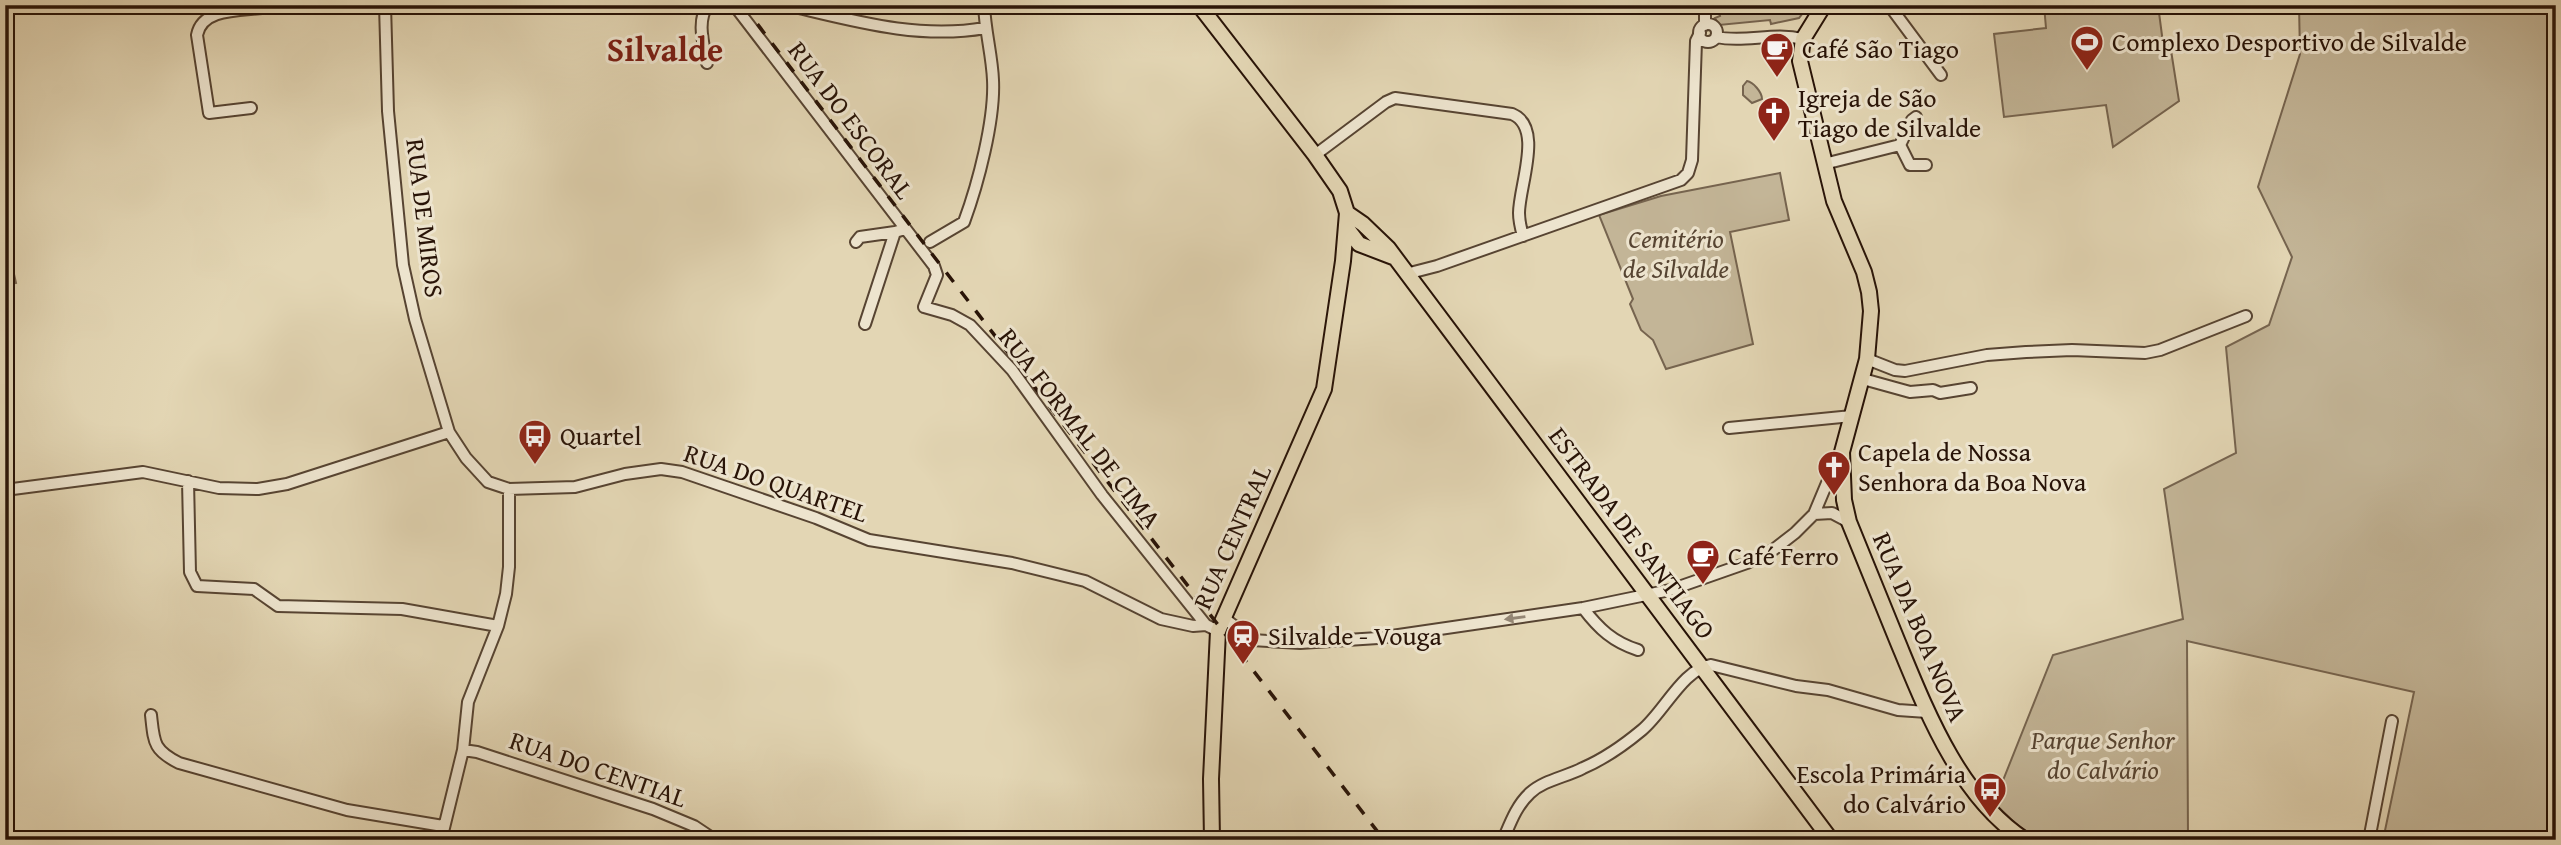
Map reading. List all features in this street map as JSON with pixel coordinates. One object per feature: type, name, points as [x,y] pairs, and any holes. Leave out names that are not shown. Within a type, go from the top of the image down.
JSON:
[{"type":"main road","points":[[1199,5],[1340,191],[1348,237]]},
{"type":"main road","points":[[1803,39],[1824,5]]},
{"type":"main road","name":"RUA DA BOA NOVA","points":[[1803,39],[1800,61],[1824,164],[1834,201],[1864,272],[1871,312],[1863,379],[1842,452],[1844,500],[1849,522],[1927,712],[1945,747],[1992,813],[2025,840]]},
{"type":"main road","name":"ESTRADA DE SANTIAGO","points":[[1348,237],[1372,242],[1393,257],[1831,840]]},
{"type":"main road","name":"RUA CENTRAL","points":[[1212,840],[1211,779],[1216,625],[1324,388],[1348,237]]},
{"type":"street","points":[[251,108],[209,113],[198,27],[218,9],[266,9],[278,5]]},
{"type":"street","name":"RUA DE MIROS","points":[[385,5],[388,111],[403,265],[415,319],[449,432]]},
{"type":"street","points":[[707,63],[701,24],[703,12],[708,5]]},
{"type":"street","name":"RUA DO ESCORAL","points":[[734,5],[900,230],[934,266],[937,275]]},
{"type":"street","points":[[786,5],[920,32],[959,33],[985,28]]},
{"type":"street","points":[[930,242],[960,226],[967,215],[993,107],[984,5]]},
{"type":"street","points":[[1406,274],[1437,266],[1681,180],[1688,173],[1692,160],[1696,41],[1703,29],[1704,5]]},
{"type":"street","points":[[1889,5],[1941,75]]},
{"type":"street","points":[[1697,63],[1717,31],[1714,26],[1703,29]]},
{"type":"street","points":[[1713,39],[1732,40],[1780,35],[1803,39]]},
{"type":"street","points":[[1315,155],[1395,98],[1512,114],[1523,120],[1529,134],[1519,214],[1523,236]]},
{"type":"street","points":[[1900,145],[1916,117]]},
{"type":"street","points":[[1824,164],[1900,145]]},
{"type":"street","points":[[1900,145],[1910,165],[1926,165]]},
{"type":"street","name":"RUA DO ESCORAL","points":[[856,242],[860,237],[900,230]]},
{"type":"street","name":"RUA DO ESCORAL","points":[[865,324],[900,230]]},
{"type":"street","name":"RUA FORMAL DE CIMA","points":[[937,275],[924,307],[952,315],[970,325],[1012,370],[1102,495],[1216,625]]},
{"type":"street","points":[[1867,359],[1905,371],[1987,355],[2025,352],[2072,350],[2145,353],[2173,345],[2246,316]]},
{"type":"street","points":[[1863,379],[1909,392],[1933,390],[1940,393],[1971,388]]},
{"type":"street","points":[[1729,428],[1852,416]]},
{"type":"street","points":[[5,490],[143,472],[219,488],[258,489],[287,484],[449,432],[466,458],[488,482],[509,489],[509,567],[498,626],[468,702],[463,750],[441,840]]},
{"type":"street","points":[[1216,625],[1252,639],[1300,643],[1378,638],[1583,608],[1646,596],[1690,584],[1747,563],[1773,550],[1795,533],[1814,513],[1827,483],[1842,468]]},
{"type":"street","name":"RUA DO QUARTEL","points":[[509,489],[575,487],[625,474],[661,469],[682,472],[817,518],[869,540],[1012,563],[1084,581],[1161,619],[1193,626],[1216,625]]},
{"type":"street","points":[[188,481],[190,572],[197,586],[254,589],[278,606],[402,608],[498,626]]},
{"type":"street","points":[[1814,513],[1832,513],[1849,522]]},
{"type":"street","points":[[1583,608],[1597,628],[1624,645],[1638,650]]},
{"type":"street","points":[[1503,840],[1520,804],[1531,791],[1606,756],[1634,736],[1661,711],[1700,666],[1711,665],[1796,686],[1828,690],[1898,710],[1927,712]]},
{"type":"street","points":[[151,715],[154,742],[159,751],[179,763],[347,810],[443,826]]},
{"type":"street","points":[[2369,840],[2392,721]]},
{"type":"street","name":"RUA DO CENTIAL","points":[[463,750],[477,752],[653,809],[694,826],[715,840]]},
{"type":"street","points":[[5,831],[7,840]]},
{"type":"green space","points":[[1717,5],[1809,5],[1799,18],[1771,24],[1770,20],[1719,25],[1715,18],[1720,16]]},
{"type":"green space","name":"Complexo Desportivo de Silvalde","points":[[2044,5],[2158,5],[2163,43],[2170,44],[2179,101],[2113,147],[2106,105],[2004,117],[1994,34],[2046,28]]},
{"type":"green space","name":"Parque Senhor do Calvário","points":[[2299,5],[2556,5],[2556,840],[2383,840],[2414,692],[2187,641],[2188,840],[2038,840],[1994,803],[2053,655],[2183,619],[2164,489],[2236,453],[2226,347],[2269,325],[2292,257],[2258,187],[2300,54]]},
{"type":"green space","points":[[1747,81],[1757,88],[1762,99],[1752,103],[1743,95],[1743,86]]},
{"type":"green space","name":"Cemitério de Silvalde","points":[[1780,173],[1789,220],[1730,232],[1753,344],[1666,369],[1653,340],[1641,330],[1630,304],[1633,299],[1599,215],[1661,196]]},
{"type":"green space","points":[[5,234],[16,283],[5,285]]},
{"type":"railway","points":[[743,5],[1384,840]]},
{"type":"place","name":"Complexo Desportivo de Silvalde","points":[[2087,72]]},
{"type":"place","name":"Café São Tiago","points":[[1777,79]]},
{"type":"place","name":"Igreja de São Tiago de Silvalde","points":[[1774,143]]},
{"type":"place","name":"Quartel","points":[[535,466]]},
{"type":"place","name":"Capela de Nossa Senhora da Boa Nova","points":[[1834,497]]},
{"type":"place","name":"Café Ferro","points":[[1703,586]]},
{"type":"place","name":"Silvalde - Vouga","points":[[1243,666]]},
{"type":"place","name":"Escola Primária do Calvário","points":[[1990,819]]},
{"type":"district","name":"Silvalde","points":[[665,49]]}]
